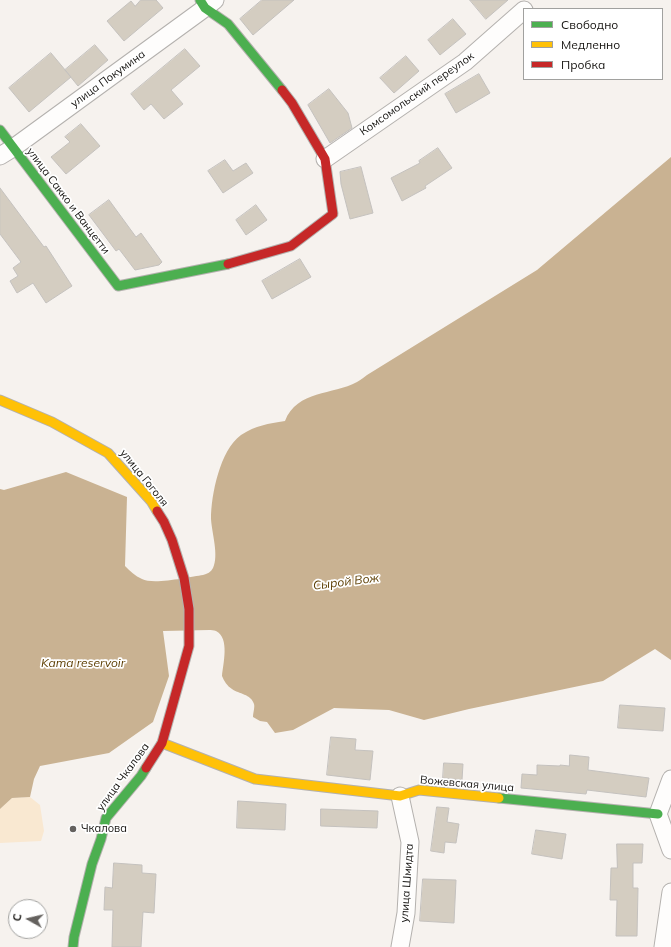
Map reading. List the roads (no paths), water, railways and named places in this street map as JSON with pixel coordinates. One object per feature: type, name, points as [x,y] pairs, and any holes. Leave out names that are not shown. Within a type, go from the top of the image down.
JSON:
[{"type":"street","name":"Комсомольский переулок","points":[[525,8],[534,0]]},
{"type":"street","name":"улица Покумина","points":[[6,152],[207,3]]},
{"type":"street","points":[[207,3],[228,24],[292,103],[324,159]]},
{"type":"street","name":"Комсомольский переулок","points":[[324,159],[466,62],[523,10]]},
{"type":"street","name":"улица Сакко и Ванцетти","points":[[0,130],[6,152],[118,286],[231,263],[291,246],[333,214],[324,159]]},
{"type":"street","name":"улица Гоголя","points":[[0,400],[52,422],[108,453],[150,500],[164,522],[180,563],[189,609],[189,646]]},
{"type":"street","name":"улица Чкалова","points":[[74,947],[74,938],[92,864],[101,840],[106,818],[141,776],[162,742],[189,646]]},
{"type":"street","name":"Вожевская улица","points":[[162,742],[255,779],[400,796],[419,790],[658,814]]},
{"type":"street","points":[[671,779],[658,814],[671,850]]},
{"type":"street","name":"улица Шмидта","points":[[400,796],[410,842],[406,913],[400,947]]},
{"type":"street","points":[[663,947],[671,892]]},
{"type":"water","points":[[671,157],[671,660],[655,649],[603,681],[424,720],[389,710],[334,708],[293,730],[275,733],[267,722],[260,721],[253,717],[254,705],[250,698],[230,688],[224,680],[222,676],[225,652],[223,639],[220,634],[212,630],[163,631],[169,676],[153,722],[109,753],[40,766],[34,779],[30,797],[12,798],[0,809],[0,489],[4,490],[66,472],[127,497],[125,566],[135,575],[147,581],[163,581],[203,575],[211,571],[215,563],[215,544],[211,509],[218,474],[227,451],[241,435],[257,427],[285,421],[291,411],[307,398],[348,386],[358,381],[537,270]]},
{"type":"place","name":"Чкалова","points":[[73,829]]},
{"type":"water label","name":"Сырой Вож","points":[[346,582]]},
{"type":"water label","name":"Kama reservoir","points":[[83,663]]}]
